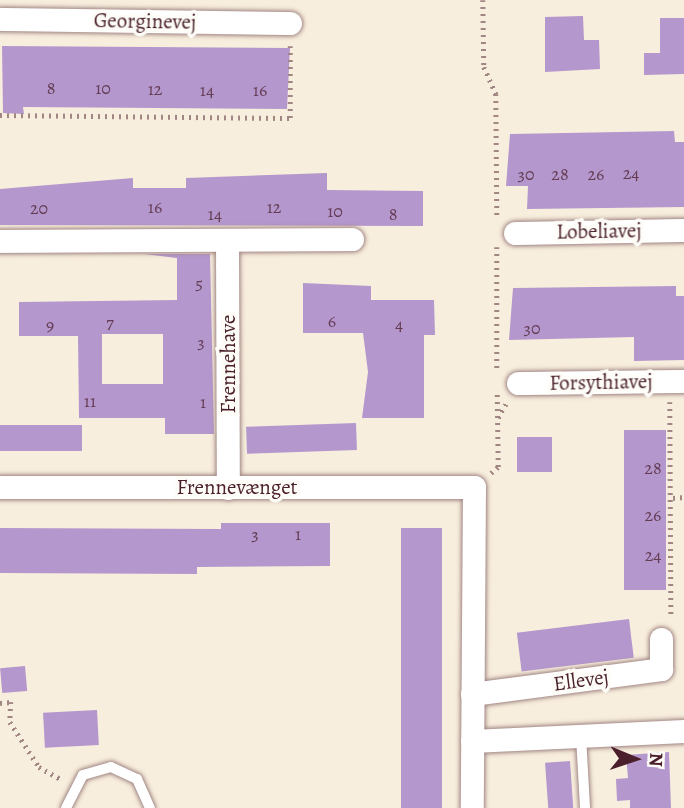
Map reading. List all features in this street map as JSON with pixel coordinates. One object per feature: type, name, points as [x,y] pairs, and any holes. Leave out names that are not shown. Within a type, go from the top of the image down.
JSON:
[{"type":"street","name":"Georginevej","points":[[0,19],[290,23]]},
{"type":"street","name":"Lobeliavej","points":[[515,233],[684,230]]},
{"type":"street","points":[[0,240],[352,239]]},
{"type":"street","name":"Frennehave","points":[[227,240],[228,488]]},
{"type":"street","name":"Forsythiavej","points":[[518,383],[675,381]]},
{"type":"street","name":"Frennevænget","points":[[0,487],[474,487],[472,694]]},
{"type":"street","name":"Ellevej","points":[[472,694],[661,669],[661,639]]},
{"type":"street","points":[[472,694],[472,808]]},
{"type":"street","points":[[472,741],[684,731]]},
{"type":"lane","points":[[581,736],[585,808]]},
{"type":"lane","points":[[66,808],[73,785],[96,769],[125,771],[146,790],[150,808]]},
{"type":"path","points":[[0,115],[290,118],[290,23]]},
{"type":"path","points":[[661,639],[671,632],[675,381]]},
{"type":"path","points":[[673,498],[684,498]]},
{"type":"path","points":[[0,703],[11,702],[10,722],[39,766],[73,785]]},
{"type":"building","points":[[583,16],[584,40],[599,40],[600,69],[545,72],[545,17]]},
{"type":"building","points":[[660,18],[684,18],[684,74],[644,75],[644,53],[660,53]]},
{"type":"building","points":[[2,46],[290,48],[287,109],[23,107],[24,114],[3,113]]},
{"type":"building","points":[[674,131],[675,142],[684,142],[684,207],[527,209],[528,186],[506,186],[510,134]]},
{"type":"building","points":[[327,173],[327,190],[423,191],[423,226],[0,225],[0,189],[133,178],[133,188],[186,188],[186,178]]},
{"type":"building","points":[[144,254],[210,254],[214,434],[165,434],[165,418],[79,418],[78,336],[19,336],[19,302],[177,300],[177,258]],"holes":[[[102,334],[163,334],[163,384],[102,384]]]},
{"type":"building","points":[[303,283],[371,286],[371,300],[434,300],[435,335],[424,335],[424,418],[362,418],[368,372],[363,333],[303,333]]},
{"type":"building","points":[[676,286],[676,296],[684,296],[684,360],[634,361],[634,337],[509,340],[513,288]]},
{"type":"building","points":[[356,423],[357,450],[247,454],[246,427]]},
{"type":"building","points":[[0,425],[82,425],[82,451],[0,451]]},
{"type":"building","points":[[624,430],[666,430],[666,590],[624,590]]},
{"type":"building","points":[[517,437],[552,437],[552,472],[517,472]]},
{"type":"building","points":[[221,523],[330,523],[330,566],[197,567],[197,574],[0,573],[0,528],[221,529]]},
{"type":"building","points":[[401,528],[442,528],[442,808],[401,808]]},
{"type":"building","points":[[629,619],[634,658],[522,671],[517,633]]},
{"type":"building","points":[[25,666],[27,691],[2,693],[0,668]]},
{"type":"building","points":[[97,710],[99,745],[45,748],[43,713]]},
{"type":"building","points":[[669,752],[671,808],[630,808],[630,800],[617,801],[616,779],[628,778],[626,755]]},
{"type":"building","points":[[570,761],[573,808],[548,808],[545,763]]}]
